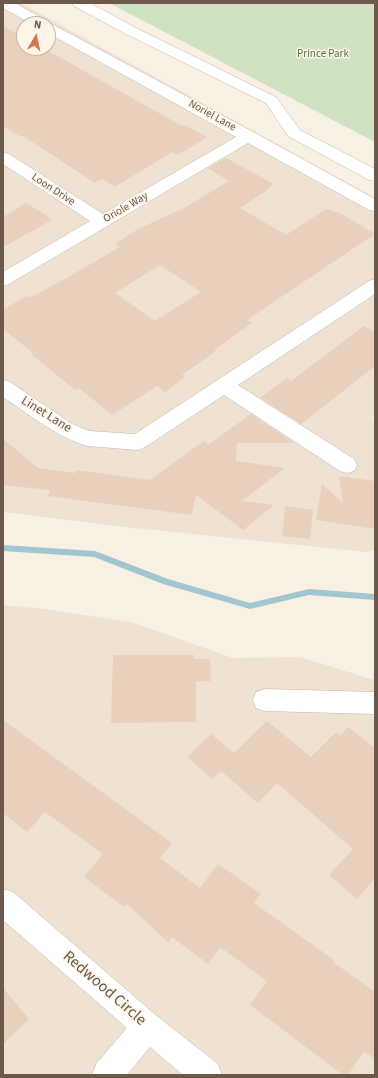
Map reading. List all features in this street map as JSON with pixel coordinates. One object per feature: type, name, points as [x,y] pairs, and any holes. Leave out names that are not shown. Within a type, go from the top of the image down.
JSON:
[{"type":"street","points":[[4,3],[28,16]]},
{"type":"street","points":[[79,3],[131,31],[271,100],[294,133],[375,176]]},
{"type":"street","name":"Noriel Lane","points":[[56,31],[375,206]]},
{"type":"street","name":"Oriole Way","points":[[3,280],[249,136]]},
{"type":"street","name":"Loon Drive","points":[[3,158],[103,222]]},
{"type":"street","points":[[347,465],[224,385],[375,285]]},
{"type":"street","name":"Linet Lane","points":[[3,387],[65,429],[72,432],[87,438],[138,442],[224,385]]},
{"type":"street","points":[[265,700],[375,703]]},
{"type":"street","name":"Redwood Circle","points":[[3,902],[148,1027],[207,1075]]},
{"type":"street","points":[[107,1075],[148,1027]]},
{"type":"shaded area","points":[[3,3],[21,3],[45,16],[16,16],[16,56],[56,56],[56,22],[375,198],[375,411],[372,418],[375,427],[375,550],[366,552],[125,527],[3,512]]},
{"type":"shaded area","points":[[3,605],[46,609],[134,623],[233,658],[300,657],[375,679],[375,1075],[3,1075]]},
{"type":"green space","name":"Prince Park","points":[[109,3],[375,3],[375,142]]},
{"type":"building","points":[[3,26],[16,33],[16,56],[56,55],[182,126],[184,125],[207,137],[178,155],[172,152],[115,187],[102,179],[95,183],[23,136],[21,137],[3,126]]},
{"type":"building","points":[[226,158],[274,184],[240,208],[286,235],[326,209],[340,213],[375,234],[247,320],[252,323],[182,375],[185,377],[165,392],[157,386],[112,415],[79,388],[75,390],[3,329],[3,310],[26,296],[29,298],[65,279],[120,247],[115,244],[138,229],[184,208],[229,181],[208,168]],"holes":[[[160,265],[201,292],[155,321],[115,293]]]},
{"type":"building","points":[[26,203],[52,220],[3,247],[3,217]]},
{"type":"building","points":[[364,326],[375,332],[375,366],[301,424],[260,398],[287,378],[291,381]]},
{"type":"building","points":[[251,414],[294,443],[237,443],[236,461],[285,468],[242,501],[274,505],[243,530],[196,495],[192,515],[48,496],[50,490],[3,485],[3,439],[38,468],[75,473],[76,470],[150,480],[204,441],[208,445]]},
{"type":"building","points":[[339,476],[375,481],[375,529],[316,520],[322,484],[343,503]]},
{"type":"building","points":[[285,506],[313,510],[310,539],[282,536]]},
{"type":"building","points":[[113,655],[194,655],[194,659],[210,659],[211,681],[196,681],[196,722],[111,723]]},
{"type":"building","points":[[3,720],[172,843],[160,858],[200,888],[218,864],[261,894],[254,903],[334,960],[333,962],[375,992],[375,1059],[364,1051],[348,1075],[343,1075],[250,1005],[267,981],[220,947],[208,964],[172,937],[168,942],[127,904],[124,907],[84,877],[103,854],[45,812],[27,832],[3,813]]},
{"type":"building","points":[[267,721],[311,757],[336,732],[341,735],[348,727],[375,748],[375,878],[357,899],[329,875],[353,849],[277,783],[258,803],[221,771],[212,779],[187,757],[211,734],[234,753]]},
{"type":"building","points":[[3,988],[29,1019],[3,1044]]},
{"type":"waterway","points":[[3,548],[95,554],[166,582],[250,606],[309,592],[375,597]]}]
